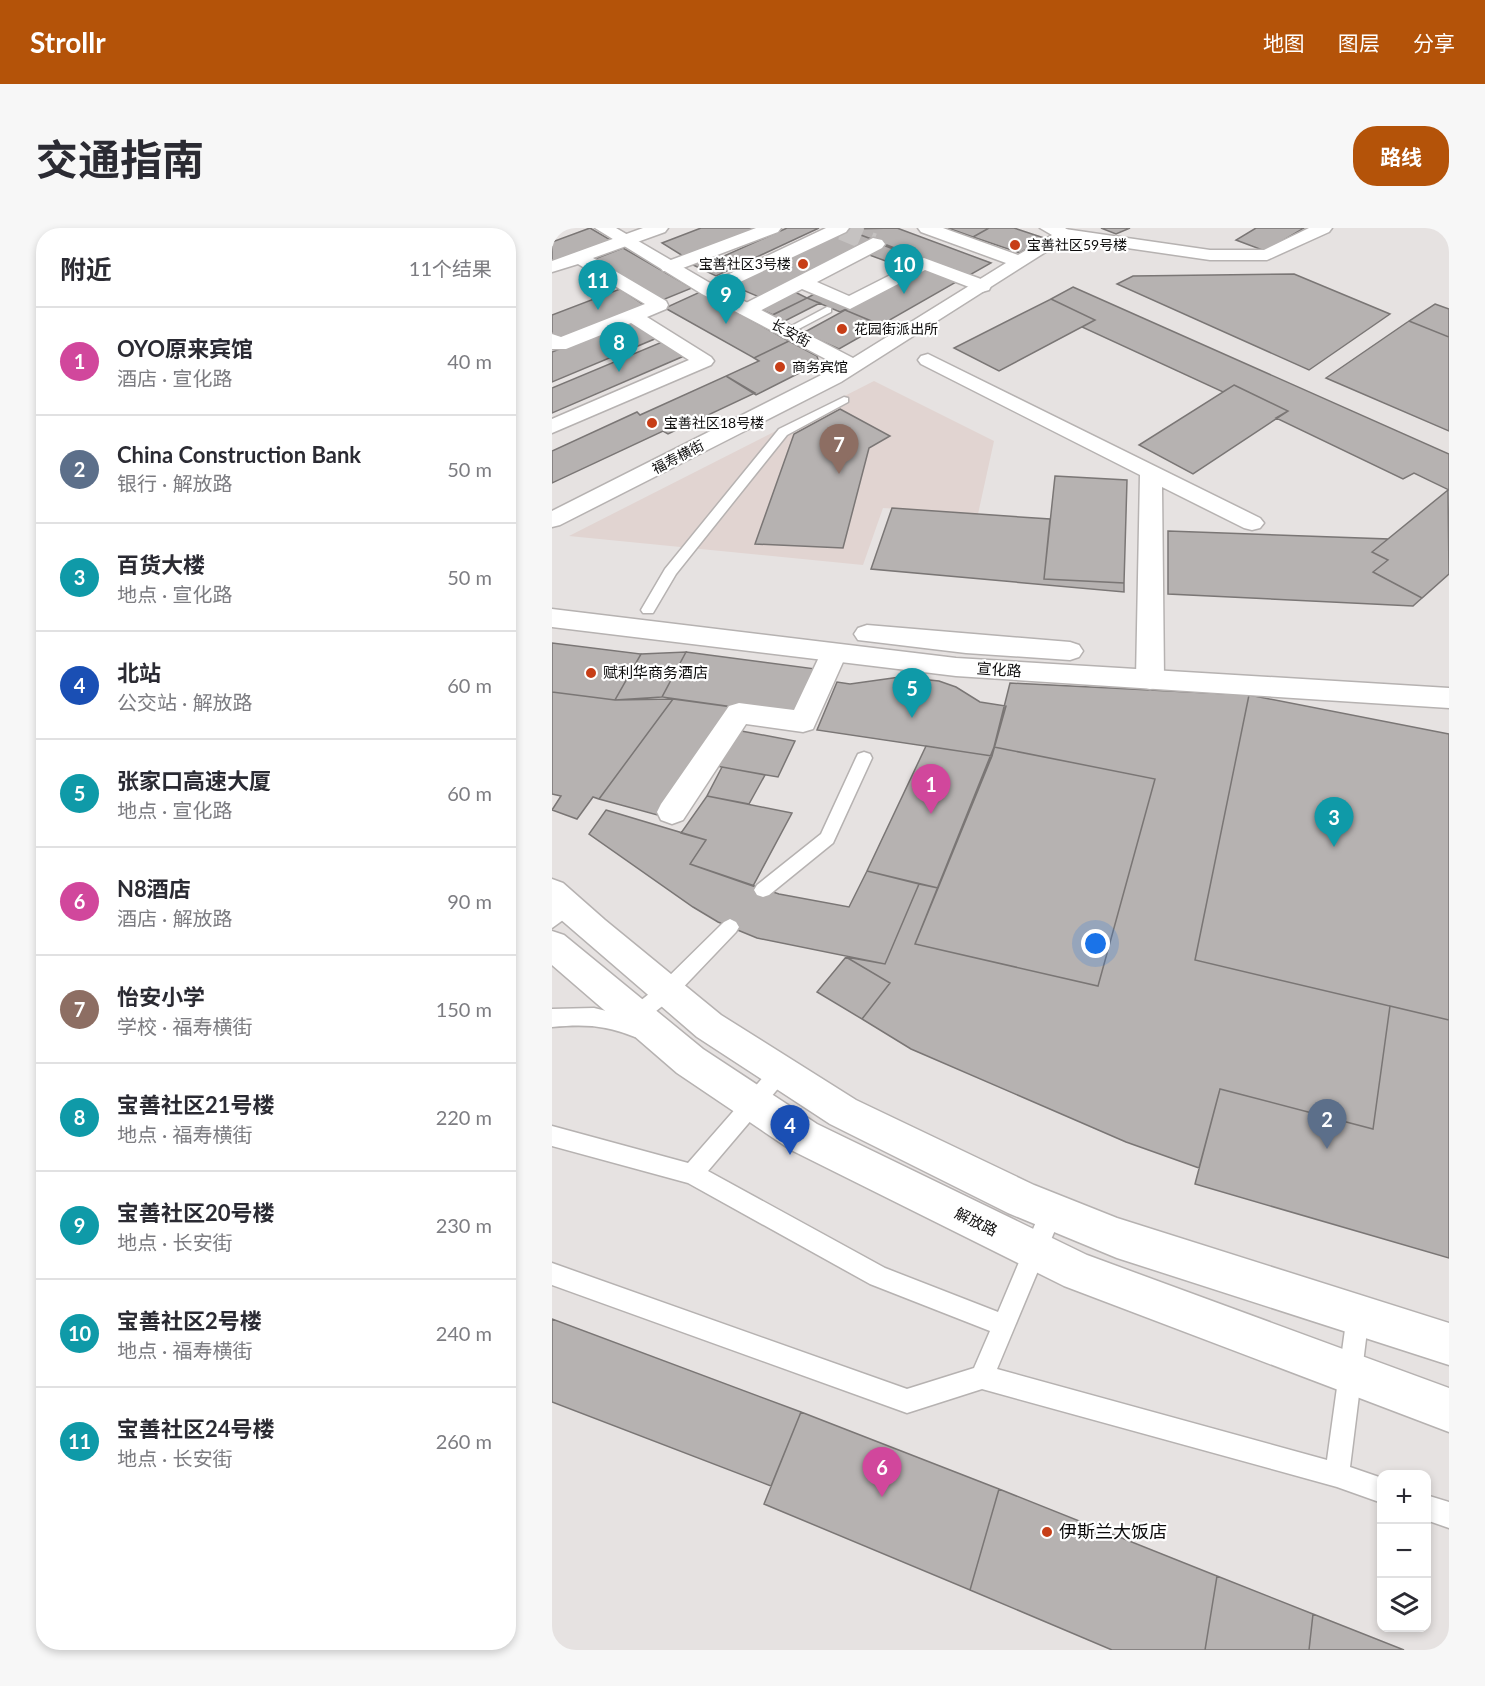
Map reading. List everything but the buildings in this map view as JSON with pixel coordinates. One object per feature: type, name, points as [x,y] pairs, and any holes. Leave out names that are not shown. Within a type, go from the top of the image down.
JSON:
[{"type":"street","name":"长安街","points":[[604,228],[709,291],[853,366]]},
{"type":"street","points":[[552,267],[659,228]]},
{"type":"street","points":[[669,267],[772,228]]},
{"type":"street","points":[[927,228],[1020,262]]},
{"type":"street","points":[[1125,237],[1144,228]]},
{"type":"street","points":[[1057,231],[1210,255],[1267,255],[1323,228]]},
{"type":"street","points":[[709,291],[840,229]]},
{"type":"street","name":"福寿横街","points":[[552,520],[834,378],[1020,262],[1057,231]]},
{"type":"street","points":[[747,310],[876,244],[873,243]]},
{"type":"street","points":[[554,344],[659,305],[579,257]]},
{"type":"street","points":[[802,282],[850,303],[924,263],[982,286]]},
{"type":"street","points":[[552,427],[704,361],[633,316]]},
{"type":"street","points":[[928,360],[1252,523]]},
{"type":"street","points":[[1150,668],[1151,472]]},
{"type":"street","name":"宣化路","points":[[552,599],[648,610],[889,648],[957,667],[1150,668],[1449,676]]},
{"type":"street","name":"宣化路","points":[[552,618],[834,653],[889,648]]},
{"type":"street","points":[[672,812],[739,713],[803,722],[834,653]]},
{"type":"street","name":"宣化路","points":[[1150,668],[1449,698]]},
{"type":"street","points":[[557,907],[696,1015],[843,1112],[1022,1199],[1117,1238],[1449,1344]]},
{"type":"street","name":"解放路","points":[[552,945],[690,1061],[804,1137],[1078,1272],[1449,1410]]},
{"type":"lane","points":[[787,331],[827,310]]},
{"type":"lane","points":[[648,610],[670,572],[783,432],[844,400]]},
{"type":"lane","points":[[763,890],[827,838],[864,758]]},
{"type":"lane","points":[[636,1016],[667,991],[730,927]]},
{"type":"lane","points":[[552,1018],[597,1015],[613,1018],[668,1043],[696,1015]]},
{"type":"lane","points":[[692,1174],[780,1072]]},
{"type":"lane","points":[[552,1136],[692,1174],[878,1276],[1003,1325]]},
{"type":"lane","points":[[982,1377],[1052,1211]]},
{"type":"lane","points":[[552,1274],[907,1401],[982,1377],[1337,1475],[1377,1489]]},
{"type":"lane","points":[[1337,1475],[1358,1315]]},
{"type":"lane","points":[[1431,1509],[1449,1515]]},
{"type":"shaded area","points":[[874,381],[994,441],[978,514],[883,508],[863,565],[569,536]]},
{"type":"tunnel","points":[[842,230],[873,243]]},
{"type":"place","name":"宝善社区59号楼","points":[[1015,245]]},
{"type":"place","name":"宝善社区3号楼","points":[[803,264]]},
{"type":"place","name":"宝善社区2号楼","points":[[904,294]]},
{"type":"place","name":"宝善社区24号楼","points":[[598,310]]},
{"type":"place","name":"宝善社区20号楼","points":[[726,324]]},
{"type":"place","name":"花园街派出所","points":[[842,329]]},
{"type":"place","name":"商务宾馆","points":[[780,367]]},
{"type":"place","name":"宝善社区21号楼","points":[[619,372]]},
{"type":"place","name":"宝善社区18号楼","points":[[652,423]]},
{"type":"place","name":"怡安小学","points":[[839,474]]},
{"type":"place","name":"赋利华商务酒店","points":[[591,673]]},
{"type":"place","name":"张家口高速大厦","points":[[912,718]]},
{"type":"place","name":"OYO原来宾馆","points":[[931,814]]},
{"type":"place","name":"百货大楼","points":[[1334,847]]},
{"type":"place","name":"China Construction Bank","points":[[1327,1149]]},
{"type":"place","name":"北站","points":[[790,1155]]},
{"type":"place","name":"N8酒店","points":[[882,1497]]},
{"type":"place","name":"伊斯兰大饭店","points":[[1047,1532]]}]
